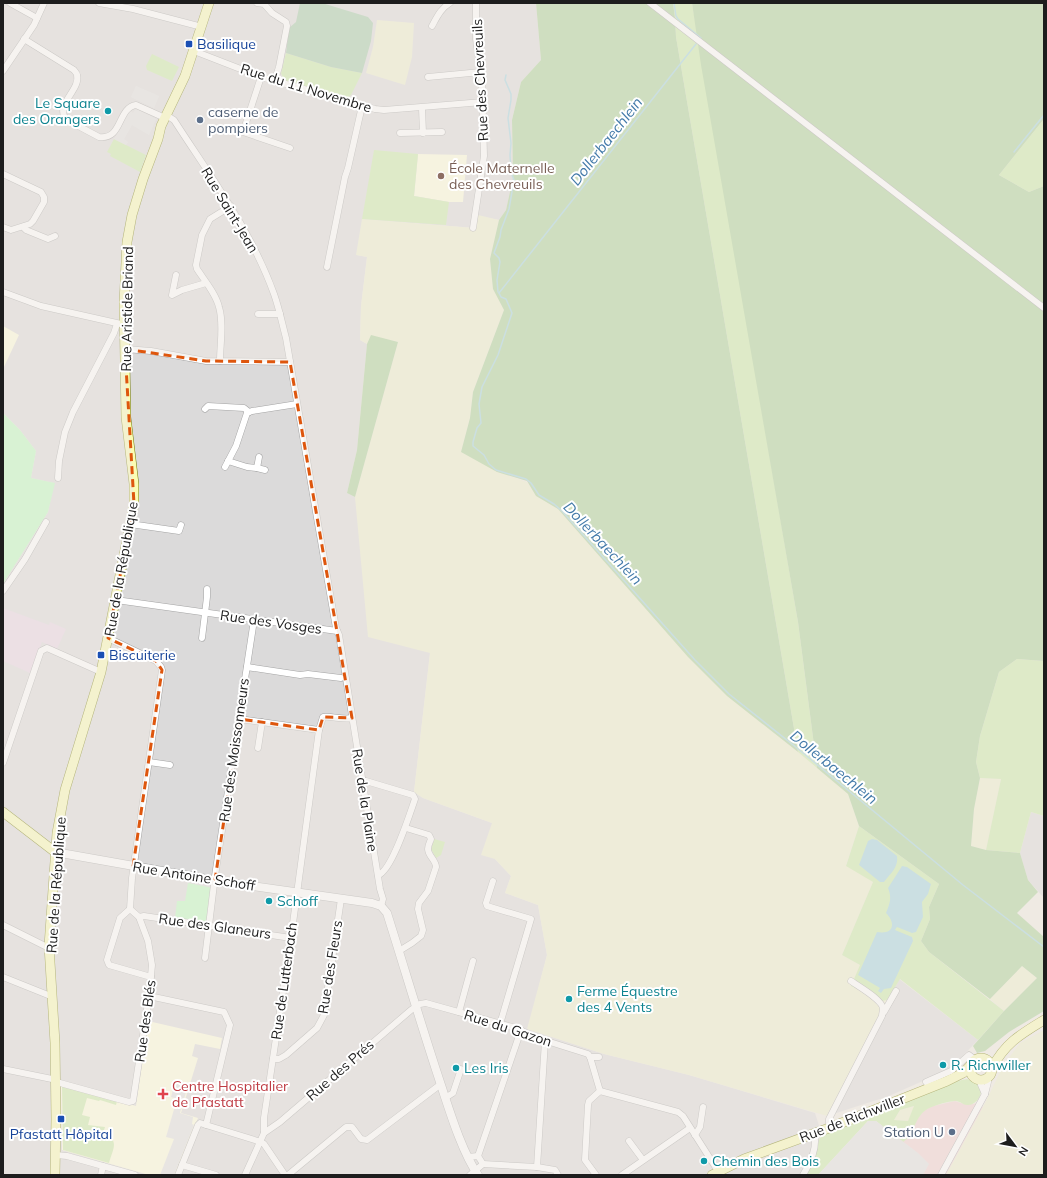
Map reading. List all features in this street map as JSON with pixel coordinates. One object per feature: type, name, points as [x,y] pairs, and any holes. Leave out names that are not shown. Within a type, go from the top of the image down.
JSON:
[{"type":"main road","name":"Rue Aristide Briand","points":[[134,484],[126,416],[125,349],[121,324],[127,249],[132,215],[165,117],[178,92],[194,51],[209,3]]},
{"type":"main road","name":"Rue de la République","points":[[55,1175],[56,1081],[50,946],[55,852],[65,790],[101,672],[134,504],[134,484]]},
{"type":"main road","points":[[3,812],[55,852]]},
{"type":"main road","points":[[992,1068],[989,1062],[977,1062],[970,1074],[980,1079],[991,1074],[992,1068],[1004,1048],[1022,1033],[1044,1020]]},
{"type":"main road","name":"Rue de Richwiller","points":[[715,1173],[744,1159],[829,1128],[947,1081],[963,1073],[977,1062],[1004,1048]]},
{"type":"main road","name":"Rue de Richwiller","points":[[947,1081],[980,1079]]},
{"type":"street","points":[[10,3],[37,18]]},
{"type":"street","points":[[3,71],[34,25],[44,3]]},
{"type":"street","points":[[99,3],[133,9],[202,27]]},
{"type":"street","points":[[257,3],[267,4],[272,13],[286,22],[287,26],[280,67],[275,80]]},
{"type":"street","points":[[432,26],[438,14],[450,3]]},
{"type":"street","name":"Rue des Chevreuils","points":[[473,228],[484,156],[481,72],[476,39],[476,3]]},
{"type":"street","points":[[650,3],[1044,308]]},
{"type":"street","points":[[24,39],[74,70],[77,75],[77,82],[63,108],[64,117],[67,120],[99,137],[108,138],[114,133],[127,110],[131,106],[136,105],[165,117]]},
{"type":"street","name":"Rue du 11 Novembre","points":[[194,51],[261,76],[362,106],[384,110],[483,102]]},
{"type":"street","points":[[428,77],[481,72]]},
{"type":"street","points":[[261,76],[243,132],[290,148]]},
{"type":"street","points":[[327,266],[345,177],[362,106]]},
{"type":"street","points":[[422,108],[423,132]]},
{"type":"street","name":"Rue Saint-Jean","points":[[165,117],[174,120],[231,206],[263,266],[274,295],[286,338],[313,492]]},
{"type":"street","points":[[400,133],[442,132]]},
{"type":"street","points":[[3,174],[41,192],[44,197],[44,202],[34,221],[23,227],[11,230],[3,227]]},
{"type":"street","points":[[220,362],[221,317],[219,306],[216,297],[197,269],[196,265],[202,235],[210,219],[231,206]]},
{"type":"street","points":[[23,227],[26,230],[48,239],[55,236]]},
{"type":"street","points":[[176,275],[172,295],[182,290],[206,283]]},
{"type":"street","points":[[174,283],[182,290]]},
{"type":"street","points":[[3,292],[41,306],[121,324],[114,333],[73,412],[65,432],[59,461],[58,478]]},
{"type":"street","points":[[258,314],[280,314]]},
{"type":"street","points":[[125,349],[220,362],[290,362]]},
{"type":"street","points":[[265,470],[227,464],[236,446],[245,415],[249,412],[297,404]]},
{"type":"street","points":[[205,409],[208,406],[244,408],[249,412]]},
{"type":"street","points":[[257,468],[259,457]]},
{"type":"street","name":"Rue de la Plaine","points":[[313,492],[383,899],[381,906],[387,913],[428,1047],[445,1098],[474,1174],[483,1164]]},
{"type":"street","points":[[3,591],[25,559],[46,522]]},
{"type":"street","points":[[130,524],[179,531],[181,525]]},
{"type":"street","points":[[204,612],[207,588]]},
{"type":"street","name":"Rue des Vosges","points":[[116,600],[337,631]]},
{"type":"street","name":"Rue des Vosges","points":[[202,638],[204,612]]},
{"type":"street","name":"Rue des Moissonneurs","points":[[205,958],[215,880],[254,620]]},
{"type":"street","points":[[108,638],[156,661],[161,667],[132,878],[130,909],[120,918],[107,960],[109,965],[151,976]]},
{"type":"street","points":[[3,763],[41,651],[46,648],[101,672]]},
{"type":"street","points":[[246,667],[300,675],[308,674],[341,678]]},
{"type":"street","points":[[239,719],[319,730],[323,718],[352,718]]},
{"type":"street","points":[[258,748],[262,722]]},
{"type":"street","name":"Rue de Lutterbach","points":[[245,1175],[264,1134],[264,1118],[291,938],[319,730]]},
{"type":"street","points":[[149,762],[170,765]]},
{"type":"street","points":[[362,781],[413,795],[415,799],[406,828],[390,864],[381,874],[378,875]]},
{"type":"street","points":[[399,951],[421,936],[423,930],[418,910],[419,903],[428,891],[436,867],[436,863],[428,848],[431,839],[428,835],[406,828]]},
{"type":"street","name":"Rue Antoine Schoff","points":[[55,852],[215,880],[381,906]]},
{"type":"street","points":[[493,881],[486,903],[487,906],[530,919],[500,1024]]},
{"type":"street","name":"Rue des Fleurs","points":[[273,1059],[279,1059],[286,1055],[317,1028],[324,1015],[341,899]]},
{"type":"street","name":"Rue des Blés","points":[[56,1081],[129,1102],[133,1101],[149,996],[152,965],[148,941],[139,917],[130,909]]},
{"type":"street","name":"Rue des Glaneurs","points":[[139,917],[144,916],[210,925],[291,938]]},
{"type":"street","points":[[3,925],[45,946],[50,946]]},
{"type":"street","points":[[459,1012],[473,961]]},
{"type":"street","points":[[3,977],[48,995],[52,995]]},
{"type":"street","points":[[851,981],[881,1003],[883,1008],[882,1016]]},
{"type":"street","points":[[829,1128],[829,1119],[896,991]]},
{"type":"street","points":[[149,996],[224,1012],[230,1025],[206,1125]]},
{"type":"street","name":"Rue du Gazon","points":[[416,1007],[420,1004],[426,1003],[459,1012],[521,1030],[545,1041],[588,1054],[590,1057],[599,1057]]},
{"type":"street","name":"Rue des Prés","points":[[264,1134],[416,1007]]},
{"type":"street","points":[[478,1156],[521,1030]]},
{"type":"street","points":[[537,1167],[545,1041]]},
{"type":"street","points":[[926,1082],[951,1071],[969,1055],[977,1062]]},
{"type":"street","points":[[590,1057],[600,1091]]},
{"type":"street","points":[[3,1069],[56,1081]]},
{"type":"street","points":[[445,1098],[453,1093],[461,1069]]},
{"type":"street","points":[[941,1175],[985,1094],[980,1079]]},
{"type":"street","points":[[178,1175],[200,1123],[261,1142],[286,1175],[346,1127],[352,1127],[361,1139],[367,1140],[441,1084]]},
{"type":"street","points":[[600,1091],[678,1112],[683,1116],[715,1173]]},
{"type":"street","points":[[596,1175],[585,1160],[588,1104],[600,1091]]},
{"type":"street","points":[[694,1135],[700,1127],[703,1107]]},
{"type":"street","points":[[622,1175],[690,1128]]},
{"type":"street","points":[[803,1175],[813,1155],[814,1133]]},
{"type":"street","points":[[629,1141],[644,1160]]},
{"type":"street","points":[[56,1155],[67,1156],[135,1175]]},
{"type":"street","points":[[468,1157],[478,1156]]},
{"type":"street","points":[[478,1156],[483,1164],[551,1168],[555,1170],[558,1175]]},
{"type":"street","points":[[182,1165],[216,1175]]},
{"type":"street","points":[[101,1175],[103,1166]]},
{"type":"highlighted area","points":[[125,349],[206,361],[290,362],[352,718],[323,717],[319,730],[239,719],[215,880],[133,867],[162,670],[156,661],[108,638],[134,504]]},
{"type":"shaded area","points":[[3,3],[536,3],[541,60],[521,82],[512,120],[513,178],[506,210],[499,220],[478,216],[475,228],[363,219],[357,255],[367,257],[361,306],[360,340],[367,344],[357,450],[347,493],[355,497],[430,653],[414,792],[423,798],[492,823],[495,859],[511,876],[505,893],[538,905],[547,955],[528,1029],[604,1054],[689,1075],[815,1113],[822,1135],[805,1175],[3,1175],[3,584],[48,512],[54,483],[31,478],[36,451],[20,430],[3,413]]},
{"type":"shaded area","points":[[300,3],[322,3],[368,17],[373,23],[371,41],[362,73],[331,67],[286,53],[289,28],[296,22]]},
{"type":"shaded area","points":[[377,20],[414,23],[412,57],[405,85],[366,73],[373,47]]},
{"type":"shaded area","points":[[136,86],[159,96],[154,108],[131,97]]},
{"type":"shaded area","points":[[136,109],[156,119],[149,135],[132,125],[124,139],[128,142],[126,145],[114,139],[130,111],[133,113]]},
{"type":"shaded area","name":"École Maternelle des Chevreuils","points":[[418,154],[467,155],[463,202],[449,202],[414,196]]},
{"type":"shaded area","points":[[478,215],[499,220],[490,259],[493,289],[504,310],[473,392],[470,418],[461,452],[509,476],[527,482],[536,496],[558,509],[688,657],[727,696],[848,794],[859,826],[846,865],[873,882],[842,955],[860,965],[882,1001],[887,1000],[827,1116],[689,1075],[604,1054],[527,1029],[547,955],[538,905],[505,893],[511,876],[495,859],[481,855],[492,823],[423,798],[414,792],[430,653],[368,637],[355,497],[398,342],[371,336],[367,344],[360,340],[361,306],[367,257],[356,255],[362,219],[474,228]]},
{"type":"shaded area","points":[[3,326],[19,335],[3,369]]},
{"type":"shaded area","points":[[3,608],[49,625],[50,622],[66,629],[57,649],[42,642],[30,673],[3,661]]},
{"type":"shaded area","points":[[980,778],[1001,779],[986,850],[971,846],[974,809]]},
{"type":"shaded area","points":[[1031,812],[1044,816],[1044,898],[1028,880],[1020,853]]},
{"type":"shaded area","points":[[1022,966],[1037,978],[1004,1011],[990,999]]},
{"type":"shaded area","points":[[899,979],[978,1040],[950,1069],[889,1096],[827,1116]]},
{"type":"shaded area","name":"Centre Hospitalier de Pfastatt","points":[[148,1021],[222,1038],[220,1049],[195,1044],[192,1056],[198,1058],[181,1113],[198,1118],[176,1175],[149,1175],[62,1150],[61,1085],[136,1106]]},
{"type":"shaded area","points":[[1044,1030],[1044,1174],[946,1175],[983,1107],[1004,1064],[1020,1043]]},
{"type":"shaded area","points":[[175,1082],[188,1085],[180,1113],[193,1117],[192,1124],[194,1125],[174,1175],[160,1175],[174,1139],[166,1137],[177,1099],[171,1097]]},
{"type":"shaded area","points":[[955,1101],[964,1104],[976,1103],[983,1107],[946,1175],[818,1175],[888,1126],[897,1133],[912,1133],[915,1122],[923,1111],[929,1107]]},
{"type":"shaded area","points":[[915,1106],[908,1121],[894,1120],[900,1110]]},
{"type":"shaded area","points":[[868,1121],[876,1121],[918,1153],[929,1164],[923,1175],[818,1175]]},
{"type":"green space","points":[[536,3],[673,3],[676,37],[798,752],[727,696],[688,657],[558,509],[536,496],[527,481],[497,472],[461,452],[470,418],[473,392],[504,310],[493,289],[490,259],[499,220],[506,210],[513,178],[512,120],[521,82],[541,60]]},
{"type":"green space","points":[[673,3],[692,3],[798,622],[817,768],[798,752],[676,37]]},
{"type":"green space","points":[[692,3],[1044,3],[1044,119],[999,175],[1029,192],[1044,186],[1044,661],[1017,659],[999,672],[980,736],[976,762],[980,778],[974,809],[971,846],[986,850],[1020,853],[1028,880],[1038,892],[1017,913],[1044,937],[1044,1011],[1009,1032],[985,1051],[977,1053],[973,1046],[1004,1011],[1037,978],[1022,966],[990,999],[929,952],[921,941],[930,919],[929,907],[939,884],[859,826],[848,794],[817,768],[798,622],[701,65]]},
{"type":"green space","points":[[286,53],[331,67],[362,73],[351,95],[347,99],[284,81],[281,73]]},
{"type":"green space","points":[[152,54],[179,67],[172,81],[147,70],[146,66]]},
{"type":"green space","points":[[1044,119],[1044,186],[1029,192],[999,175]]},
{"type":"green space","points":[[114,139],[146,155],[140,172],[110,156],[111,154],[107,152]]},
{"type":"green space","points":[[374,150],[418,154],[414,196],[449,202],[446,225],[362,219]]},
{"type":"green space","points":[[371,335],[398,342],[355,497],[347,493],[357,450],[367,344]]},
{"type":"green space","points":[[3,413],[20,430],[36,451],[31,478],[55,483],[48,512],[3,584]]},
{"type":"green space","points":[[1017,659],[1044,661],[1044,816],[1031,812],[1020,853],[986,850],[1001,779],[980,778],[976,762],[980,736],[999,672]]},
{"type":"green space","points":[[859,826],[939,884],[929,907],[930,919],[921,941],[929,952],[1004,1011],[978,1040],[900,979],[887,1000],[882,1001],[851,986],[860,965],[842,955],[873,882],[846,866]]},
{"type":"green space","points":[[434,839],[445,842],[441,855],[436,858],[431,849]]},
{"type":"green space","points":[[188,883],[213,888],[208,919],[205,922],[175,918],[177,901],[185,901]]},
{"type":"green space","points":[[967,1079],[977,1083],[981,1094],[975,1103],[970,1105],[953,1101],[928,1108],[919,1117],[910,1135],[903,1142],[896,1136],[897,1133],[889,1126],[885,1128],[876,1121],[868,1121],[818,1175],[805,1175],[822,1135],[949,1085],[952,1082]],"holes":[[[914,1106],[908,1121],[894,1120],[900,1110]]]},
{"type":"green space","points":[[62,1086],[117,1101],[116,1105],[87,1098],[82,1115],[90,1117],[88,1125],[105,1127],[104,1130],[112,1138],[114,1149],[109,1163],[63,1150]]},
{"type":"water","points":[[872,839],[877,840],[897,856],[897,864],[884,882],[880,882],[859,865],[868,841]]},
{"type":"water","points":[[902,866],[907,867],[931,884],[928,894],[922,902],[923,917],[916,932],[912,933],[897,927],[895,930],[912,937],[913,941],[891,988],[884,989],[881,993],[878,991],[880,988],[858,975],[877,932],[887,932],[892,927],[891,921],[886,913],[890,900],[888,888]]},
{"type":"waterway","name":"Dollerbaechlein","points":[[674,3],[676,16],[678,19],[701,38],[700,39]]},
{"type":"waterway","name":"Dollerbaechlein","points":[[499,293],[696,44]]},
{"type":"waterway","points":[[498,292],[497,280],[500,262],[499,258],[494,253],[509,209],[514,180],[511,172],[511,143],[508,118],[511,94],[505,80],[506,75]]},
{"type":"waterway","points":[[1014,152],[1044,115]]},
{"type":"waterway","name":"Dollerbaechlein","points":[[499,293],[501,297],[506,299],[512,313],[498,355],[482,387],[479,404],[481,423],[477,428],[473,446],[484,455],[489,464],[496,470],[526,479],[531,483],[539,495],[562,511],[695,660],[729,694],[963,885],[1044,947]]},
{"type":"place","name":"Basilique","points":[[189,44]]},
{"type":"place","name":"Le Square des Orangers","points":[[108,111]]},
{"type":"place","name":"caserne de pompiers","points":[[200,120]]},
{"type":"place","name":"École Maternelle des Chevreuils","points":[[441,176]]},
{"type":"place","name":"Biscuiterie","points":[[101,655]]},
{"type":"place","name":"Schoff","points":[[269,901]]},
{"type":"place","name":"Ferme Équestre des 4 Vents","points":[[569,999]]},
{"type":"place","name":"R. Richwiller","points":[[943,1065]]},
{"type":"place","name":"Les Iris","points":[[456,1068]]},
{"type":"place","name":"Centre Hospitalier de Pfastatt","points":[[163,1094]]},
{"type":"place","name":"Pfastatt Hôpital","points":[[61,1119]]},
{"type":"place","name":"Station U","points":[[952,1132]]},
{"type":"place","name":"Chemin des Bois","points":[[704,1161]]}]
